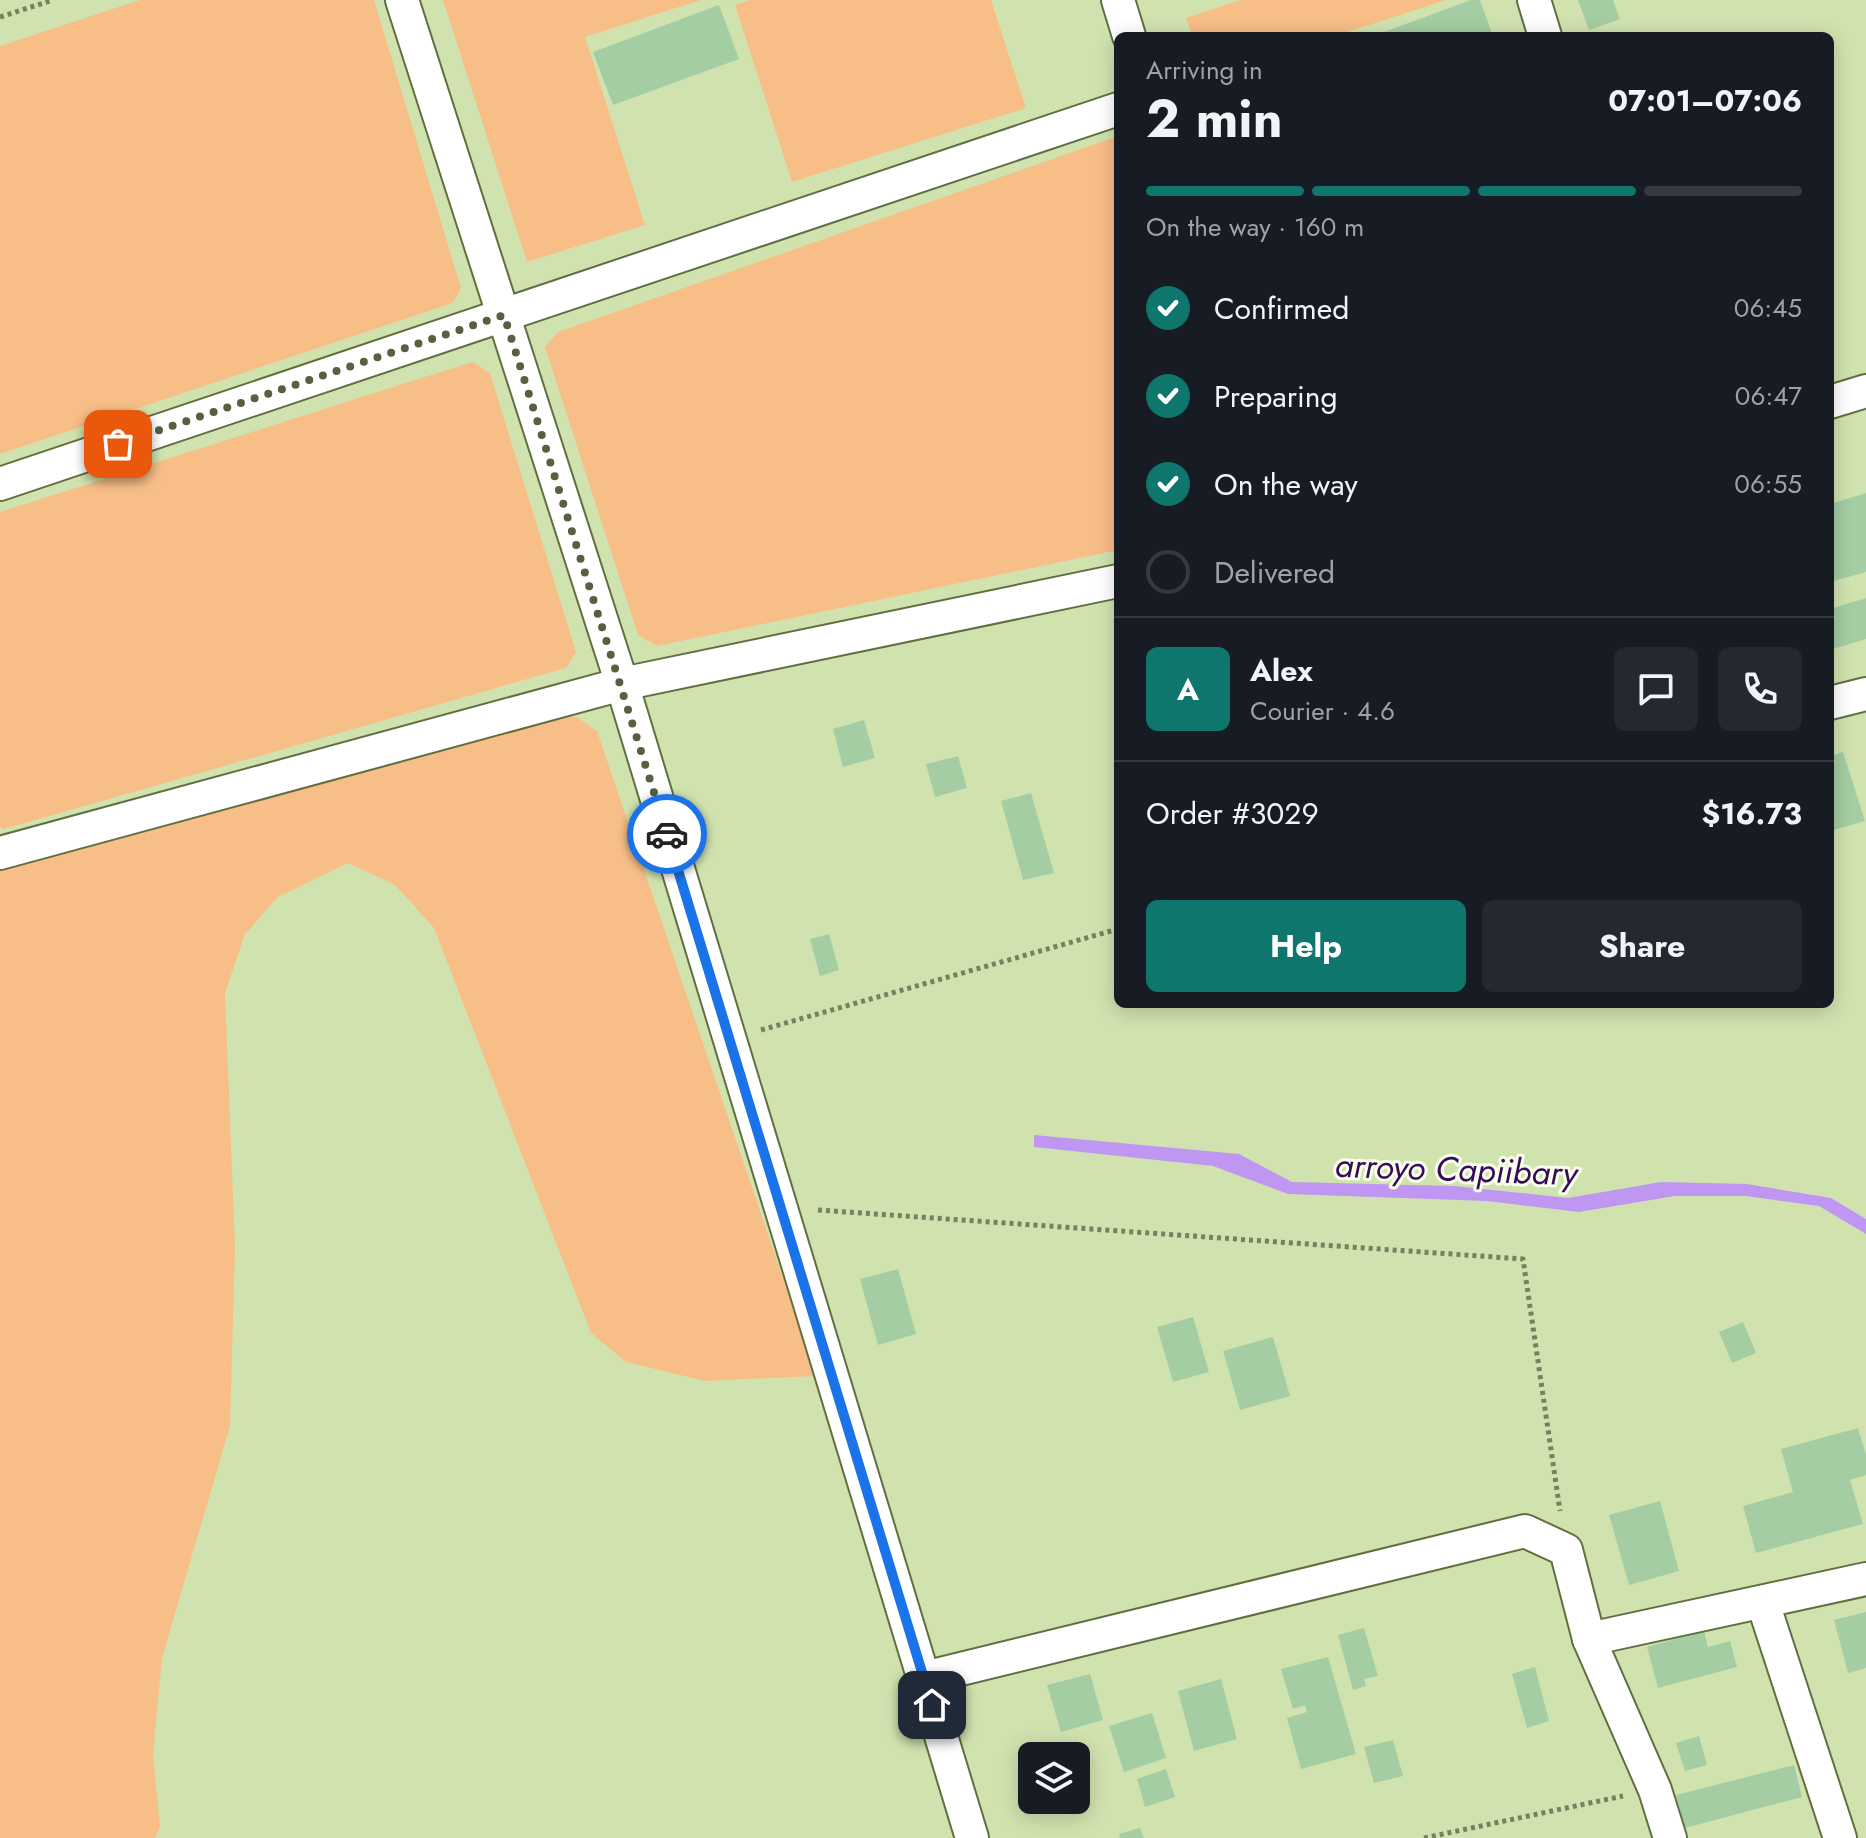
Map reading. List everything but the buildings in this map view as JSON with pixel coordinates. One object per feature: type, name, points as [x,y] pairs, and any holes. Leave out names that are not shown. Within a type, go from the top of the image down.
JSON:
[{"type":"street","points":[[402,0],[622,684],[972,1838]]},
{"type":"street","points":[[1118,0],[1128,32]]},
{"type":"street","points":[[1534,0],[1544,32]]},
{"type":"street","points":[[0,484],[1114,110]]},
{"type":"street","points":[[1834,401],[1866,391]]},
{"type":"street","points":[[0,853],[622,684],[1114,582]]},
{"type":"street","points":[[1834,702],[1866,694]]},
{"type":"street","points":[[924,1678],[1525,1531],[1566,1550],[1589,1639],[1655,1790],[1670,1838]]},
{"type":"street","points":[[1589,1639],[1866,1579]]},
{"type":"street","points":[[1763,1603],[1840,1838]]},
{"type":"path","points":[[0,17],[53,0]]},
{"type":"path","points":[[729,1038],[1114,930]]},
{"type":"path","points":[[781,1207],[1523,1259],[1566,1550]]},
{"type":"path","points":[[1424,1838],[1655,1790]]},
{"type":"shaded area","points":[[140,0],[374,0],[461,288],[453,303],[0,454],[0,46]]},
{"type":"shaded area","points":[[443,0],[701,0],[585,37],[645,225],[527,262]]},
{"type":"shaded area","points":[[750,0],[991,0],[1026,108],[792,182],[735,5]]},
{"type":"shaded area","points":[[1241,0],[1446,0],[1347,32],[1191,32],[1186,18]]},
{"type":"shaded area","points":[[1114,137],[1114,551],[657,646],[638,635],[545,347],[558,332]]},
{"type":"shaded area","points":[[472,362],[490,373],[576,652],[566,668],[4,829],[0,827],[0,512]]},
{"type":"shaded area","points":[[563,716],[577,717],[597,731],[816,1376],[705,1381],[626,1362],[591,1333],[434,928],[395,885],[348,863],[278,897],[245,934],[225,993],[235,1247],[230,1426],[162,1658],[153,1754],[160,1827],[155,1838],[0,1838],[0,868]]},
{"type":"shaded area","points":[[1034,1135],[1239,1154],[1292,1182],[1454,1186],[1568,1198],[1661,1182],[1747,1184],[1831,1198],[1866,1219],[1866,1234],[1819,1206],[1746,1196],[1675,1196],[1579,1212],[1487,1201],[1288,1194],[1213,1166],[1034,1147]]},
{"type":"way so far","points":[[118,444],[504,315],[667,834]]},
{"type":"route","points":[[667,834],[932,1705]]},
{"type":"water label","name":"arroyo Capiibary","points":[[1456,1169]]}]
